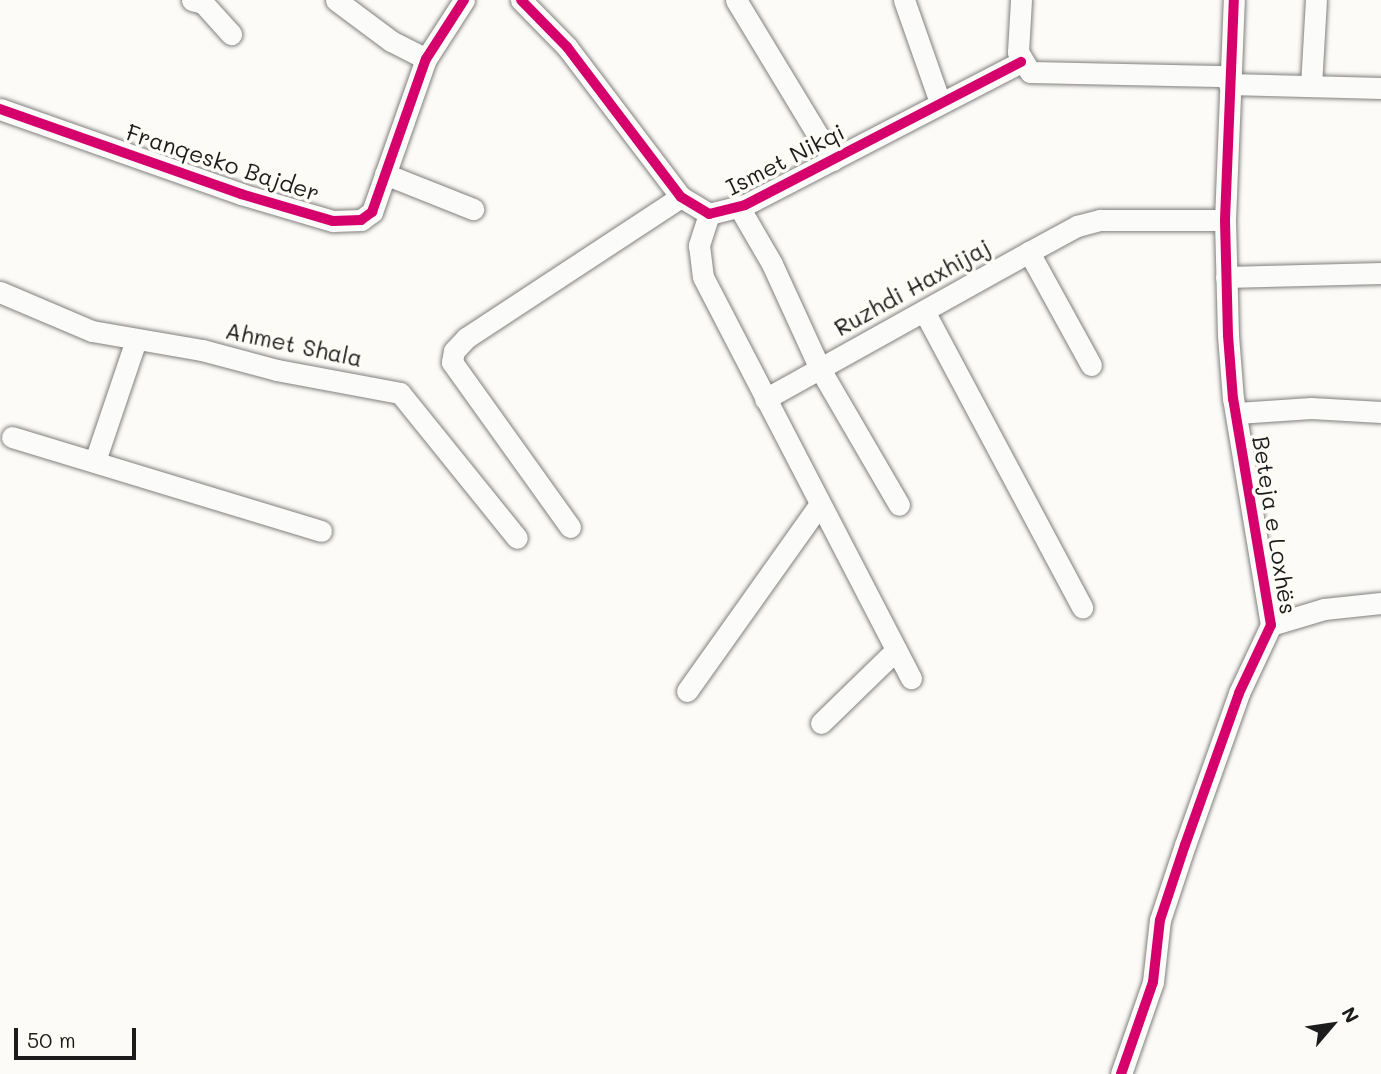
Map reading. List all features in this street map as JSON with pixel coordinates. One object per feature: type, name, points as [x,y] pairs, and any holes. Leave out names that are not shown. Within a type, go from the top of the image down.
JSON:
[{"type":"street","points":[[192,0],[203,3],[231,34]]},
{"type":"street","points":[[336,0],[391,41],[426,60]]},
{"type":"street","name":"Franqesko Bajder","points":[[0,109],[241,194],[333,221],[361,220],[372,212],[426,60],[464,0]]},
{"type":"street","name":"Ismet Nikqi","points":[[521,0],[567,47],[681,197],[709,214],[739,207],[940,102],[989,81],[1021,62]]},
{"type":"street","points":[[736,0],[833,160]]},
{"type":"street","points":[[904,0],[940,102]]},
{"type":"street","points":[[1021,0],[1018,52],[1021,62],[1030,72],[1381,88]]},
{"type":"street","name":"Beteja e Loxhës","points":[[1121,1074],[1153,982],[1160,920],[1185,845],[1235,705],[1271,625],[1229,348],[1225,220],[1234,0]]},
{"type":"street","points":[[1311,86],[1316,0]]},
{"type":"street","points":[[385,174],[473,209]]},
{"type":"street","points":[[570,527],[452,362],[454,351],[466,338],[681,197]]},
{"type":"street","name":"Ruzhdi Haxhijaj","points":[[739,207],[772,264],[820,369],[899,505]]},
{"type":"street","points":[[709,214],[699,245],[703,277],[911,678]]},
{"type":"street","name":"Ruzhdi Haxhijaj","points":[[820,369],[1077,226],[1100,220],[1225,220]]},
{"type":"street","points":[[1029,252],[1091,365]]},
{"type":"street","points":[[1226,277],[1381,273]]},
{"type":"street","name":"Ahmet Shala","points":[[0,292],[92,331],[202,350],[277,370],[400,393],[517,538]]},
{"type":"street","points":[[924,311],[1082,607]]},
{"type":"street","points":[[95,461],[136,340]]},
{"type":"street","points":[[765,399],[820,369]]},
{"type":"street","points":[[1237,413],[1311,408],[1381,412]]},
{"type":"street","points":[[12,437],[321,531]]},
{"type":"street","points":[[687,691],[820,503]]},
{"type":"street","points":[[1271,625],[1324,609],[1381,603]]},
{"type":"street","points":[[821,723],[896,650]]},
{"type":"cycle path","points":[[0,109],[241,194],[333,221],[361,220],[372,212],[426,59],[464,0]]},
{"type":"cycle path","points":[[521,0],[567,47],[681,197],[709,214],[745,205],[1021,62]]},
{"type":"cycle path","points":[[1121,1074],[1153,982],[1160,920],[1185,845],[1239,693],[1271,625],[1233,399],[1228,335],[1225,220],[1234,0]]}]
